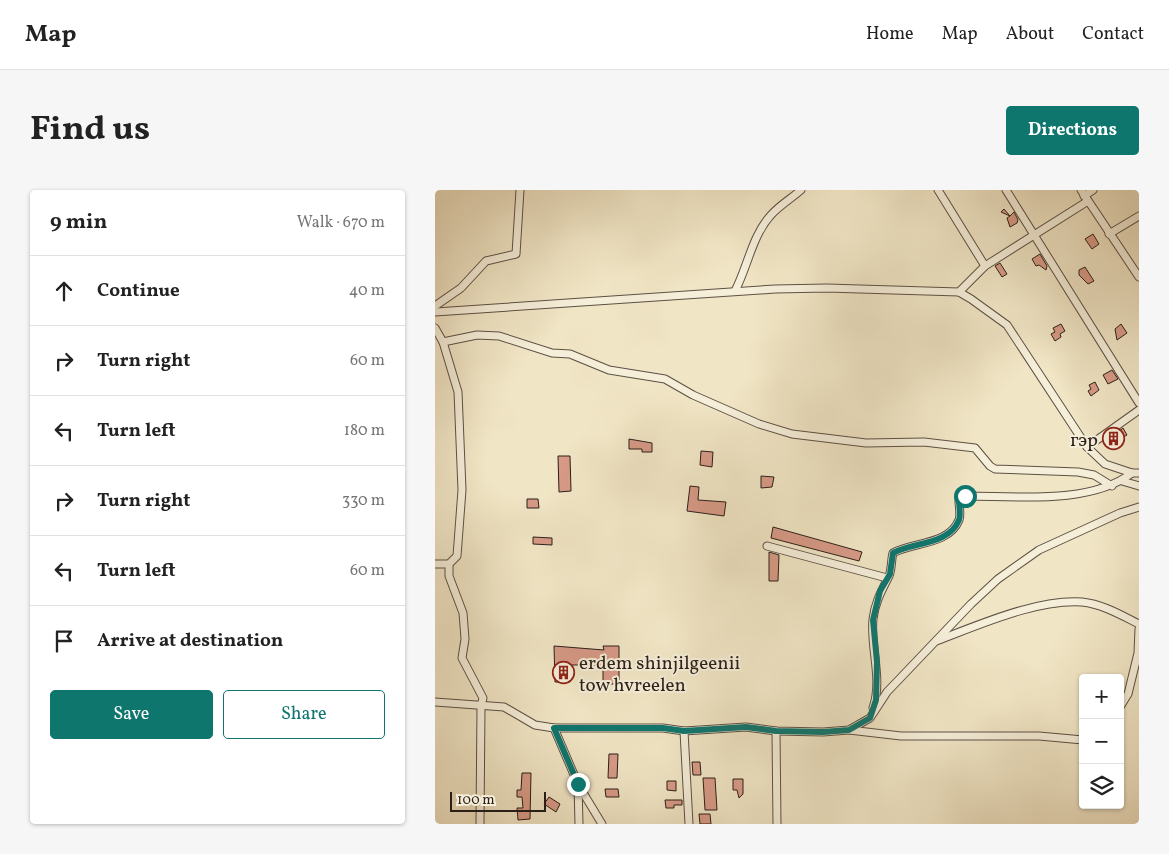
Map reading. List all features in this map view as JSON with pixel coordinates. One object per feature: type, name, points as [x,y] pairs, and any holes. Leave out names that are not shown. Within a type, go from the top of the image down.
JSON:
[{"type":"street","points":[[435,306],[461,288],[486,261],[516,254],[521,190]]},
{"type":"street","points":[[735,291],[745,270],[751,249],[771,215],[801,190]]},
{"type":"street","points":[[939,190],[985,266]]},
{"type":"street","points":[[1006,190],[1139,403]]},
{"type":"street","points":[[959,292],[985,266],[1033,235],[1093,190]]},
{"type":"street","points":[[1084,196],[1109,234],[1137,268],[1139,276]]},
{"type":"street","points":[[1109,234],[1139,216]]},
{"type":"street","points":[[435,312],[735,291],[827,288],[959,292],[971,298],[1007,326],[1087,446],[1105,464],[1136,473]]},
{"type":"street","points":[[435,328],[443,342],[458,392],[463,490],[457,556],[449,564],[449,576],[463,613],[465,639],[462,658],[483,698],[481,706],[480,824]]},
{"type":"street","points":[[443,342],[477,335],[499,336],[552,353],[570,354],[609,370],[665,380],[693,395],[759,424],[792,434],[866,443],[924,442],[975,448],[990,466],[995,469],[1078,472],[1094,475],[1112,486]]},
{"type":"street","points":[[1087,446],[1139,410]]},
{"type":"street","points":[[870,718],[876,700],[877,662],[873,620],[880,591],[887,578],[893,553],[903,547],[928,542],[949,533],[959,520],[959,500],[965,496],[1075,494],[1112,486],[1136,473]]},
{"type":"street","points":[[1122,481],[1139,486]]},
{"type":"street","points":[[849,730],[870,718],[887,692],[934,642],[998,579],[1022,561],[1048,546],[1120,513],[1139,507]]},
{"type":"street","points":[[767,546],[887,578]]},
{"type":"street","points":[[435,564],[449,564]]},
{"type":"street","points":[[934,642],[1045,604],[1082,602],[1110,609],[1139,624]]},
{"type":"street","points":[[1124,700],[1128,694],[1136,661],[1139,629]]},
{"type":"street","points":[[435,702],[504,707],[535,725],[554,728],[663,728],[684,731],[746,727],[776,731],[849,730],[901,736],[1039,736],[1079,740]]},
{"type":"street","points":[[554,728],[578,784],[602,824]]},
{"type":"street","points":[[684,731],[689,824]]},
{"type":"street","points":[[776,731],[777,824]]},
{"type":"street","points":[[578,784],[579,824]]},
{"type":"building","points":[[1004,209],[1010,216],[1001,212]]},
{"type":"building","points":[[1014,212],[1018,220],[1017,223],[1010,227],[1007,218]]},
{"type":"building","points":[[1093,234],[1099,244],[1092,249],[1085,239]]},
{"type":"building","points":[[1040,254],[1047,266],[1046,270],[1039,265],[1036,266],[1032,259]]},
{"type":"building","points":[[1000,263],[1007,274],[1002,277],[995,266]]},
{"type":"building","points":[[1085,267],[1094,281],[1088,284],[1079,275],[1079,270]]},
{"type":"building","points":[[1061,324],[1065,331],[1055,341],[1051,334],[1055,332],[1053,328]]},
{"type":"building","points":[[1121,324],[1127,333],[1117,340],[1115,329]]},
{"type":"building","points":[[1112,370],[1118,379],[1108,384],[1103,375]]},
{"type":"building","points":[[1095,382],[1099,390],[1091,396],[1088,391],[1091,389],[1089,385]]},
{"type":"building","points":[[1123,428],[1127,435],[1112,442],[1112,437]]},
{"type":"building","points":[[629,439],[652,443],[652,452],[642,452],[642,449],[629,449]]},
{"type":"building","points":[[701,451],[713,452],[712,467],[700,465]]},
{"type":"building","points":[[558,456],[570,456],[571,491],[559,492]]},
{"type":"building","points":[[761,476],[774,477],[772,487],[761,488]]},
{"type":"building","points":[[690,486],[699,487],[698,500],[726,502],[724,516],[687,511]]},
{"type":"building","points":[[527,499],[538,499],[539,508],[527,508]]},
{"type":"building","points":[[773,527],[862,552],[859,561],[771,538]]},
{"type":"building","points":[[533,537],[552,538],[552,545],[533,544]]},
{"type":"building","points":[[769,552],[779,555],[778,581],[769,581]]},
{"type":"building","name":"erdem shinjilgeenii tow hvreelen","points":[[554,646],[604,650],[603,646],[619,646],[619,684],[603,684],[603,665],[571,665],[570,682],[555,682]]},
{"type":"building","points":[[609,754],[618,754],[617,778],[608,778]]},
{"type":"building","points":[[692,762],[700,762],[701,775],[693,775]]},
{"type":"building","points":[[522,773],[531,773],[530,819],[518,820],[517,808],[523,808],[522,797],[517,797],[517,790],[521,790]]},
{"type":"building","points":[[703,778],[715,778],[717,810],[705,810]]},
{"type":"building","points":[[733,779],[743,779],[743,794],[739,798],[737,790],[733,790]]},
{"type":"building","points":[[667,781],[676,781],[676,791],[667,790]]},
{"type":"building","points":[[605,789],[618,789],[619,797],[606,797]]},
{"type":"building","points":[[549,797],[560,804],[556,812],[544,804]]},
{"type":"building","points":[[665,800],[682,800],[682,805],[666,808]]},
{"type":"building","points":[[699,814],[710,814],[711,824],[700,824]]},
{"type":"place","name":"гэр","points":[[1114,439]]},
{"type":"place","name":"erdem shinjilgeenii tow hvreelen","points":[[563,673]]},
{"type":"route","points":[[578,784],[554,728],[663,728],[684,731],[746,727],[776,731],[823,732],[849,730],[870,718],[876,700],[877,662],[873,620],[880,591],[890,574],[893,553],[903,547],[928,542],[949,533],[959,520],[959,500],[965,496]]}]
